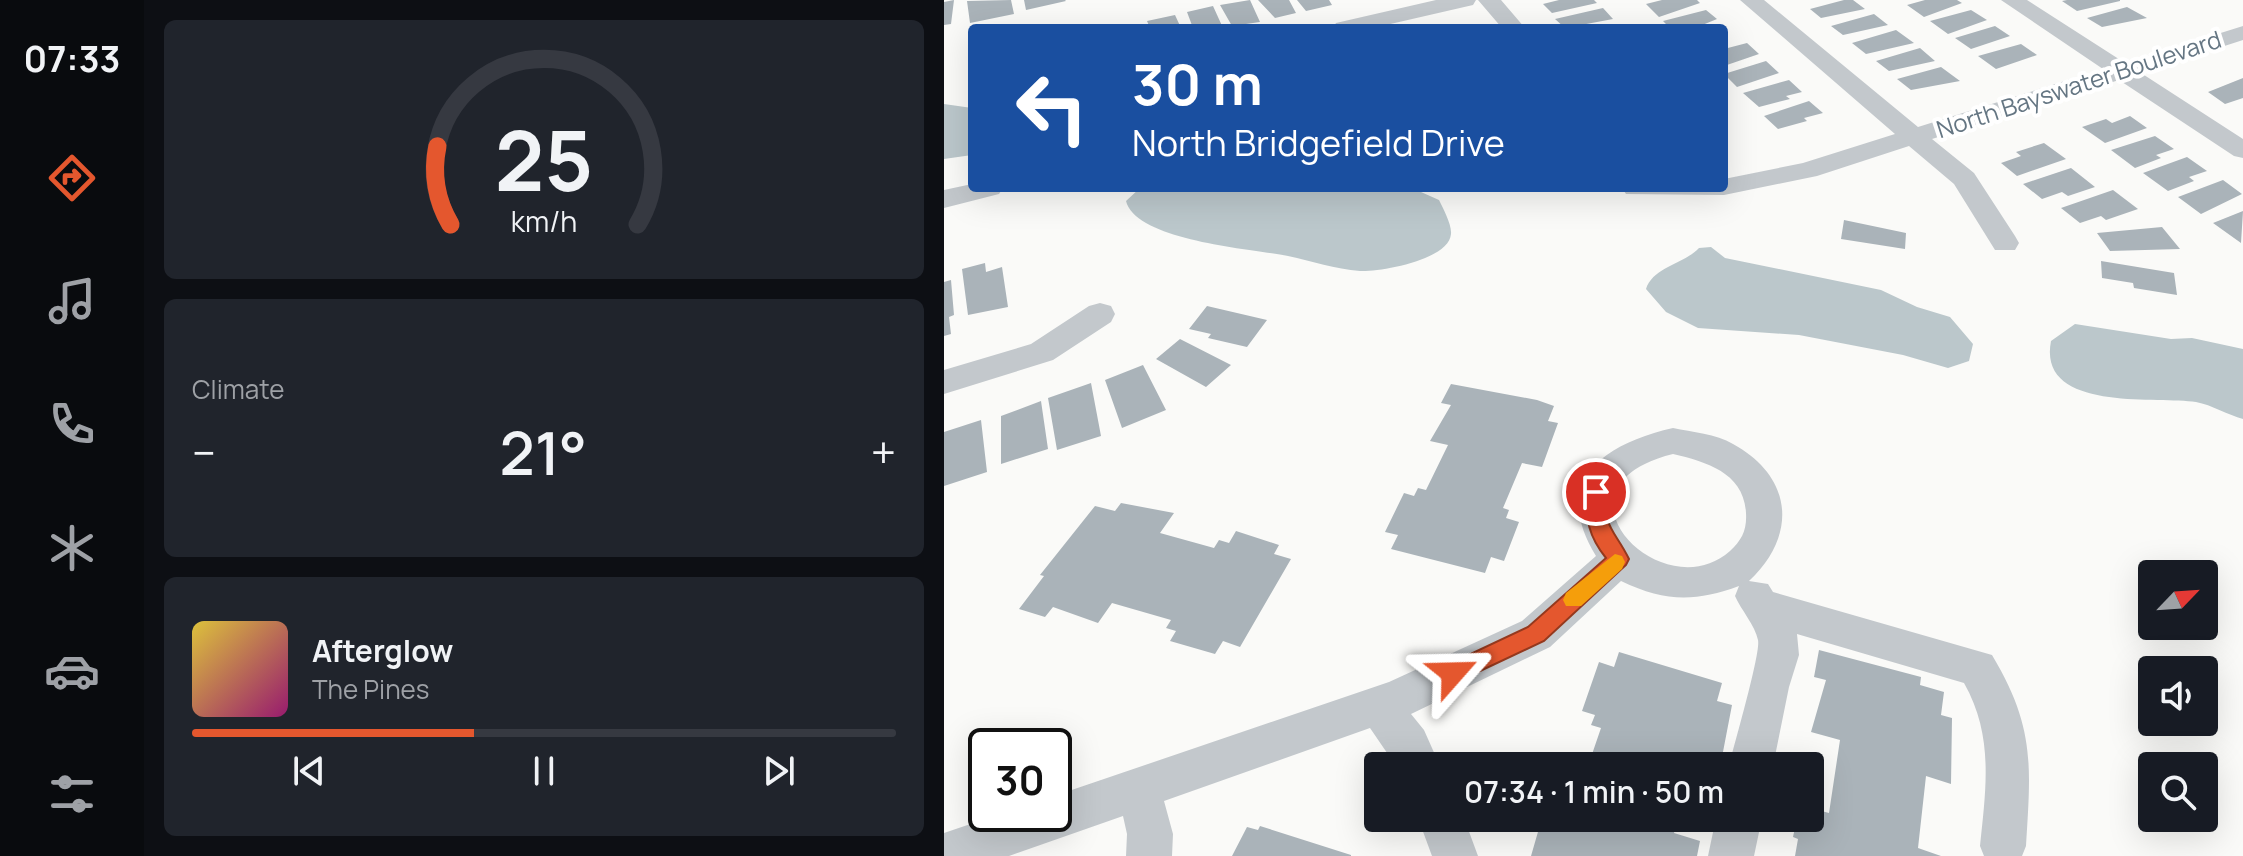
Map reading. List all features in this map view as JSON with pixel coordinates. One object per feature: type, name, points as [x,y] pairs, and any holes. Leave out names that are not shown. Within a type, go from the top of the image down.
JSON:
[{"type":"street","points":[[1361,24],[1465,0]]},
{"type":"street","points":[[1489,0],[1510,24]]},
{"type":"street","points":[[1751,0],[1964,179],[2005,243]]},
{"type":"street","points":[[2012,0],[2243,150]]},
{"type":"street","name":"North Bayswater Boulevard","points":[[1728,186],[1787,176],[2243,33]]},
{"type":"street","points":[[944,199],[973,192]]},
{"type":"street","points":[[944,382],[1042,352],[1100,314]]},
{"type":"street","points":[[1673,441],[1700,444],[1725,453],[1746,468],[1761,488],[1767,510],[1765,533],[1754,554],[1734,571],[1706,581],[1675,582],[1644,574],[1619,559],[1602,538],[1595,515],[1596,492],[1607,472],[1624,456],[1647,445],[1673,441]]},
{"type":"street","points":[[944,856],[1379,706],[1536,634],[1619,559]]},
{"type":"street","points":[[1734,571],[1762,606],[1778,635],[1779,655],[1768,687],[1754,752]]},
{"type":"street","points":[[1762,606],[1978,668],[2002,708],[2010,744],[2003,846]]},
{"type":"street","points":[[1379,706],[1412,752]]},
{"type":"street","points":[[1138,789],[1150,834],[1149,856]]},
{"type":"street","points":[[1446,832],[1455,856]]},
{"type":"street","points":[[1731,856],[1736,832]]},
{"type":"shaded area","points":[[944,104],[968,107],[968,156],[944,159]]},
{"type":"shaded area","points":[[1136,192],[1421,192],[1439,200],[1449,221],[1451,234],[1439,251],[1427,257],[1412,263],[1360,271],[1172,234],[1134,215],[1126,201]]},
{"type":"shaded area","points":[[1711,247],[1725,258],[1881,290],[1917,307],[1950,317],[1973,344],[1969,361],[1948,368],[1903,355],[1799,335],[1698,328],[1666,312],[1646,289],[1662,271],[1699,248]]},
{"type":"shaded area","points":[[2075,324],[2171,339],[2192,338],[2243,349],[2243,419],[2196,402],[2104,396],[2080,390],[2062,380],[2052,364],[2051,341]]},
{"type":"building","points":[[954,0],[951,24],[944,25],[944,2]]},
{"type":"building","points":[[1011,0],[1014,14],[970,23],[967,1]]},
{"type":"building","points":[[1024,0],[1065,0],[1066,1],[1026,10]]},
{"type":"building","points":[[1250,0],[1260,22],[1231,24],[1220,5]]},
{"type":"building","points":[[1258,0],[1289,0],[1296,13],[1275,18]]},
{"type":"building","points":[[1297,0],[1329,0],[1332,5],[1306,11]]},
{"type":"building","points":[[1559,0],[1594,0],[1597,3],[1552,13],[1543,4]]},
{"type":"building","points":[[1662,0],[1697,0],[1700,3],[1659,17],[1646,4]]},
{"type":"building","points":[[1853,0],[1865,9],[1821,18],[1810,9]]},
{"type":"building","points":[[1925,0],[1957,0],[1962,3],[1924,17],[1907,5]]},
{"type":"building","points":[[2062,1],[2120,1],[2077,11]]},
{"type":"building","points":[[1213,6],[1221,24],[1192,24],[1187,12]]},
{"type":"building","points":[[2127,7],[2147,18],[2102,27],[2087,18]]},
{"type":"building","points":[[1603,8],[1613,19],[1586,24],[1561,24],[1555,19]]},
{"type":"building","points":[[1706,10],[1717,19],[1705,24],[1666,24],[1663,21]]},
{"type":"building","points":[[1971,10],[1987,20],[1948,34],[1930,21]]},
{"type":"building","points":[[1874,14],[1888,25],[1843,35],[1831,26]]},
{"type":"building","points":[[1175,15],[1179,24],[1148,24],[1147,21]]},
{"type":"building","points":[[1995,26],[2010,36],[1971,49],[1955,38]]},
{"type":"building","points":[[1896,30],[1914,43],[1866,54],[1852,43]]},
{"type":"building","points":[[1747,43],[1759,54],[1728,65],[1728,48]]},
{"type":"building","points":[[2021,44],[2037,55],[1996,69],[1978,56]]},
{"type":"building","points":[[1920,48],[1935,61],[1889,71],[1876,61]]},
{"type":"building","points":[[1766,61],[1779,73],[1737,87],[1728,78],[1728,73]]},
{"type":"building","points":[[1941,67],[1960,81],[1911,90],[1897,79]]},
{"type":"building","points":[[2243,78],[2243,98],[2225,104],[2208,92]]},
{"type":"building","points":[[1789,80],[1802,92],[1786,96],[1790,99],[1759,107],[1743,93]]},
{"type":"building","points":[[1809,101],[1823,113],[1778,129],[1764,116]]},
{"type":"building","points":[[2130,116],[2147,128],[2105,143],[2082,127],[2106,119],[2112,123]]},
{"type":"building","points":[[2155,136],[2174,149],[2156,155],[2161,158],[2135,168],[2111,150]]},
{"type":"building","points":[[2044,143],[2066,159],[2017,176],[2001,163],[2021,156],[2016,152]]},
{"type":"building","points":[[2187,157],[2207,171],[2189,177],[2194,181],[2168,191],[2143,173]]},
{"type":"building","points":[[2071,168],[2095,187],[2068,196],[2062,192],[2042,199],[2023,184]]},
{"type":"building","points":[[2223,180],[2242,194],[2201,214],[2178,197]]},
{"type":"building","points":[[2113,190],[2138,209],[2106,220],[2101,216],[2080,223],[2061,208]]},
{"type":"building","points":[[2243,211],[2241,243],[2213,223]]},
{"type":"building","points":[[1844,220],[1906,233],[1905,249],[1841,239]]},
{"type":"building","points":[[2162,227],[2180,249],[2110,251],[2097,233]]},
{"type":"building","points":[[2101,261],[2174,273],[2177,295],[2134,288],[2133,283],[2102,278]]},
{"type":"building","points":[[985,263],[986,272],[1002,267],[1008,307],[968,315],[962,269]]},
{"type":"building","points":[[951,280],[954,315],[949,317],[951,334],[944,336],[944,282]]},
{"type":"building","points":[[1207,306],[1267,320],[1247,347],[1208,338],[1211,334],[1189,329]]},
{"type":"building","points":[[1180,339],[1231,365],[1206,387],[1156,359]]},
{"type":"building","points":[[1143,365],[1166,410],[1122,428],[1105,380]]},
{"type":"building","points":[[1091,383],[1101,436],[1057,450],[1048,398]]},
{"type":"building","points":[[1451,384],[1554,406],[1548,421],[1558,423],[1542,467],[1522,463],[1503,508],[1509,510],[1506,518],[1519,522],[1504,561],[1491,557],[1485,573],[1391,549],[1398,535],[1385,532],[1404,493],[1414,496],[1418,488],[1426,490],[1448,445],[1430,441],[1451,405],[1441,403]]},
{"type":"building","points":[[1041,401],[1048,449],[1001,464],[1001,416]]},
{"type":"building","points":[[981,420],[987,472],[944,486],[944,432]]},
{"type":"building","points":[[1121,503],[1174,513],[1160,533],[1214,548],[1219,540],[1229,543],[1236,531],[1279,545],[1274,554],[1291,559],[1240,647],[1223,641],[1215,654],[1170,641],[1176,631],[1166,628],[1171,620],[1112,603],[1098,623],[1053,607],[1045,617],[1019,609],[1044,576],[1040,575],[1095,506],[1115,511]]},
{"type":"building","points":[[1819,650],[1921,677],[1920,685],[1944,692],[1941,715],[1952,718],[1951,784],[1926,776],[1918,848],[1941,856],[1795,856],[1798,839],[1793,837],[1794,832],[1824,832],[1824,812],[1829,813],[1840,740],[1811,732],[1826,680],[1814,677]]},
{"type":"building","points":[[1619,652],[1722,683],[1717,701],[1732,705],[1723,752],[1593,752],[1601,728],[1591,725],[1595,715],[1582,711],[1599,662],[1614,667]]},
{"type":"building","points":[[1260,826],[1351,856],[1232,856],[1247,827],[1258,830]]},
{"type":"building","points":[[1538,832],[1674,832],[1700,841],[1697,856],[1531,856]]},
{"type":"slow traffic","points":[[1574,600],[1615,562]]},
{"type":"route","points":[[1453,673],[1536,634],[1619,559],[1602,538],[1595,515],[1596,492]]}]
